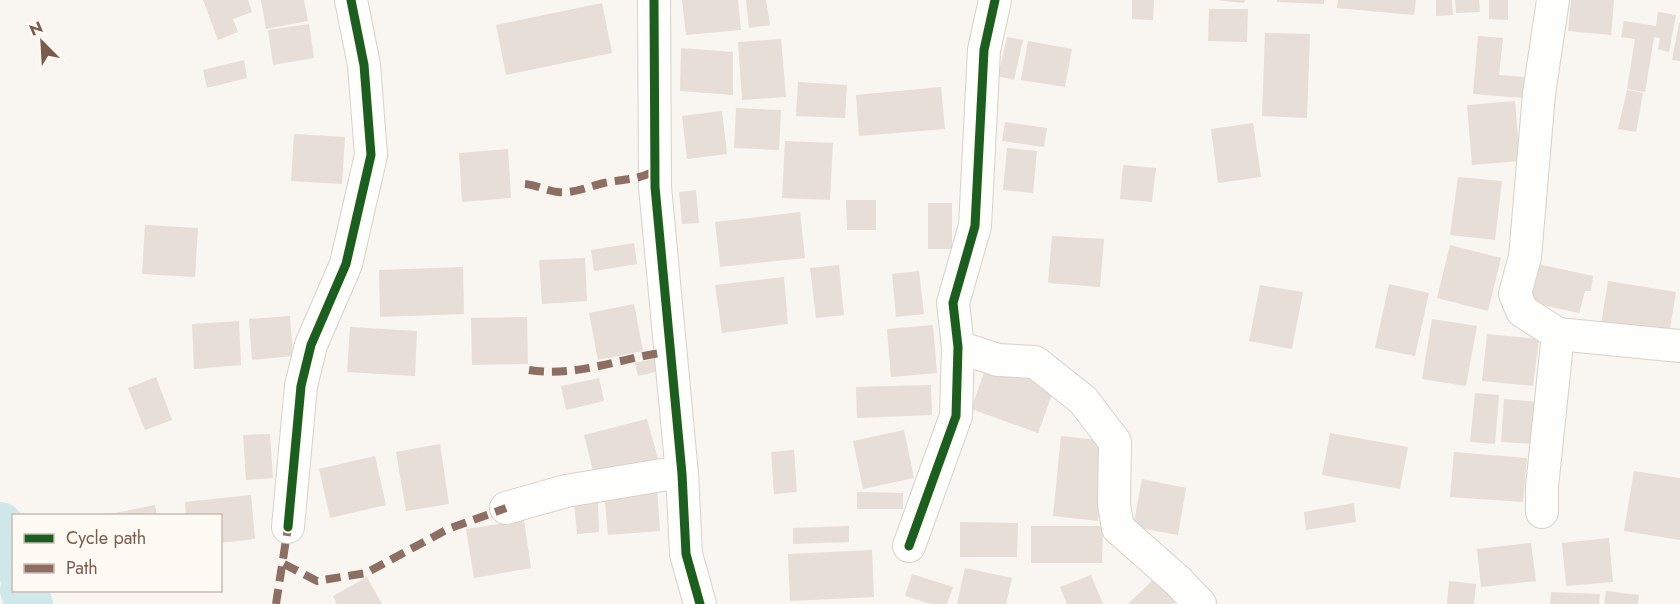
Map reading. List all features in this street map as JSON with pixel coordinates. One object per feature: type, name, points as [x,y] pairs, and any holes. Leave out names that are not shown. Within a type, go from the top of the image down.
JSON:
[{"type":"street","points":[[288,527],[301,386],[311,345],[346,264],[371,155],[364,65],[351,0]]},
{"type":"street","points":[[654,0],[655,187],[682,474],[686,554],[700,604]]},
{"type":"street","points":[[909,546],[956,416],[958,347],[953,303],[975,226],[984,50],[995,0]]},
{"type":"street","points":[[1553,0],[1539,94],[1525,257],[1515,294],[1522,311],[1558,334],[1680,346]]},
{"type":"street","points":[[1542,512],[1542,487],[1558,334]]},
{"type":"street","points":[[958,347],[998,360],[1035,362],[1083,400],[1115,441],[1114,504],[1118,528],[1178,580],[1200,604]]},
{"type":"street","points":[[506,508],[566,491],[662,475],[682,474]]},
{"type":"building","points":[[203,0],[248,0],[252,12],[233,19],[238,32],[218,40]]},
{"type":"building","points":[[261,0],[304,0],[308,21],[266,29]]},
{"type":"building","points":[[682,0],[738,0],[741,30],[686,35]]},
{"type":"building","points":[[746,0],[766,0],[770,25],[749,28]]},
{"type":"building","points":[[1132,0],[1154,0],[1153,20],[1132,19]]},
{"type":"building","points":[[1216,0],[1245,0],[1244,3]]},
{"type":"building","points":[[1277,0],[1324,0],[1324,4],[1277,2]]},
{"type":"building","points":[[1338,0],[1416,0],[1414,15],[1337,8]]},
{"type":"building","points":[[1436,0],[1452,0],[1453,15],[1436,16]]},
{"type":"building","points":[[1455,0],[1479,0],[1480,12],[1456,13]]},
{"type":"building","points":[[1489,0],[1508,0],[1508,20],[1489,19]]},
{"type":"building","points":[[1571,0],[1614,0],[1611,35],[1568,31]]},
{"type":"building","points":[[602,3],[612,53],[506,75],[496,25]]},
{"type":"building","points":[[1209,9],[1248,9],[1247,42],[1208,41]]},
{"type":"building","points":[[1658,12],[1676,15],[1669,52],[1658,49],[1660,38],[1654,37],[1645,92],[1627,89],[1635,39],[1621,37],[1624,21],[1656,26]]},
{"type":"building","points":[[1680,23],[1680,61],[1672,60]]},
{"type":"building","points":[[309,24],[314,58],[273,65],[268,30]]},
{"type":"building","points":[[1265,33],[1310,34],[1307,118],[1262,116]]},
{"type":"building","points":[[1478,36],[1503,38],[1499,75],[1525,77],[1523,98],[1473,94]]},
{"type":"building","points":[[1007,37],[1023,40],[1014,80],[998,76]]},
{"type":"building","points":[[781,39],[786,97],[742,100],[738,42]]},
{"type":"building","points":[[1028,41],[1072,49],[1065,87],[1021,80]]},
{"type":"building","points":[[681,48],[733,52],[733,95],[680,91]]},
{"type":"building","points":[[244,60],[247,78],[207,88],[203,70]]},
{"type":"building","points":[[798,82],[847,85],[845,118],[796,116]]},
{"type":"building","points":[[941,87],[945,129],[859,136],[856,95]]},
{"type":"building","points":[[1627,90],[1643,93],[1636,132],[1618,129]]},
{"type":"building","points":[[1515,101],[1520,161],[1472,165],[1467,105]]},
{"type":"building","points":[[736,108],[781,110],[779,150],[734,148]]},
{"type":"building","points":[[722,111],[727,154],[687,159],[682,116]]},
{"type":"building","points":[[1005,122],[1047,128],[1044,147],[1002,141]]},
{"type":"building","points":[[1253,123],[1261,177],[1218,183],[1211,129]]},
{"type":"building","points":[[294,134],[345,137],[342,184],[291,181]]},
{"type":"building","points":[[785,141],[833,143],[830,200],[782,198]]},
{"type":"building","points":[[1007,148],[1037,151],[1033,193],[1003,190]]},
{"type":"building","points":[[508,149],[511,198],[462,202],[459,153]]},
{"type":"building","points":[[1123,165],[1156,168],[1152,202],[1120,199]]},
{"type":"building","points":[[1458,177],[1502,181],[1495,240],[1450,235]]},
{"type":"building","points":[[696,190],[699,223],[682,224],[679,192]]},
{"type":"building","points":[[846,200],[876,200],[876,230],[847,230]]},
{"type":"building","points":[[928,203],[952,203],[952,249],[928,249]]},
{"type":"building","points":[[800,212],[805,258],[720,267],[715,222]]},
{"type":"building","points":[[145,225],[198,228],[195,277],[142,274]]},
{"type":"building","points":[[1052,236],[1104,239],[1100,287],[1048,283]]},
{"type":"building","points":[[634,243],[637,264],[594,271],[591,250]]},
{"type":"building","points":[[1450,245],[1501,258],[1488,311],[1437,298]]},
{"type":"building","points":[[585,258],[587,301],[542,304],[539,260]]},
{"type":"building","points":[[1538,264],[1593,276],[1591,291],[1585,291],[1579,313],[1529,302]]},
{"type":"building","points":[[839,265],[844,315],[816,318],[810,268]]},
{"type":"building","points":[[463,267],[464,314],[380,317],[379,270]]},
{"type":"building","points":[[919,271],[924,314],[896,317],[892,274]]},
{"type":"building","points":[[784,277],[788,324],[722,333],[715,285]]},
{"type":"building","points":[[1608,281],[1676,292],[1669,335],[1601,324]]},
{"type":"building","points":[[1389,284],[1429,293],[1415,356],[1375,348]]},
{"type":"building","points":[[1260,285],[1303,292],[1292,349],[1249,341]]},
{"type":"building","points":[[634,304],[643,351],[598,360],[589,313]]},
{"type":"building","points":[[290,316],[293,356],[252,360],[249,319]]},
{"type":"building","points":[[527,317],[528,364],[472,365],[471,318]]},
{"type":"building","points":[[1432,319],[1477,326],[1466,386],[1422,379]]},
{"type":"building","points":[[239,321],[241,365],[194,369],[192,324]]},
{"type":"building","points":[[933,325],[937,373],[891,377],[887,329]]},
{"type":"building","points":[[350,327],[417,331],[415,376],[347,372]]},
{"type":"building","points":[[1487,334],[1539,339],[1533,386],[1482,381]]},
{"type":"building","points":[[658,358],[660,371],[638,376],[635,363]]},
{"type":"building","points":[[989,359],[1056,384],[1038,433],[971,409]]},
{"type":"building","points":[[156,377],[172,420],[145,430],[128,388]]},
{"type":"building","points":[[599,378],[604,401],[566,410],[561,386]]},
{"type":"building","points":[[931,385],[932,415],[857,418],[856,387]]},
{"type":"building","points":[[1475,393],[1499,395],[1495,444],[1470,442]]},
{"type":"building","points":[[1504,399],[1538,402],[1535,444],[1501,442]]},
{"type":"building","points":[[647,419],[659,462],[595,479],[584,435]]},
{"type":"building","points":[[904,430],[914,478],[863,489],[853,441]]},
{"type":"building","points":[[1330,433],[1408,447],[1400,489],[1322,475]]},
{"type":"building","points":[[270,434],[273,478],[246,480],[243,435]]},
{"type":"building","points":[[1061,436],[1107,441],[1098,521],[1053,516]]},
{"type":"building","points":[[440,444],[449,504],[406,511],[396,452]]},
{"type":"building","points":[[794,450],[797,492],[774,494],[771,452]]},
{"type":"building","points":[[1454,452],[1527,458],[1523,502],[1450,497]]},
{"type":"building","points":[[375,456],[386,505],[330,518],[319,469]]},
{"type":"building","points":[[1634,471],[1680,478],[1680,540],[1624,531]]},
{"type":"building","points":[[1142,479],[1186,488],[1178,535],[1133,527]]},
{"type":"building","points":[[657,488],[660,531],[608,535],[604,492]]},
{"type":"building","points":[[857,492],[903,493],[903,509],[857,509]]},
{"type":"building","points":[[251,495],[255,539],[222,543],[222,514],[186,514],[185,502]]},
{"type":"building","points":[[598,502],[599,532],[577,534],[574,503]]},
{"type":"building","points":[[1354,503],[1356,522],[1306,530],[1304,512]]},
{"type":"building","points":[[155,505],[157,514],[110,514]]},
{"type":"building","points":[[524,520],[531,568],[474,578],[466,529]]},
{"type":"building","points":[[960,522],[1018,523],[1017,557],[960,557]]},
{"type":"building","points":[[849,526],[849,542],[793,544],[793,528]]},
{"type":"building","points":[[1031,526],[1103,526],[1102,563],[1031,563]]},
{"type":"building","points":[[1609,538],[1613,582],[1566,586],[1562,543]]},
{"type":"building","points":[[1531,543],[1536,581],[1481,587],[1477,549]]},
{"type":"building","points":[[872,550],[874,597],[790,601],[788,554]]},
{"type":"building","points":[[965,568],[1012,578],[1006,604],[957,604]]},
{"type":"building","points":[[912,574],[953,587],[947,604],[931,604],[905,596]]},
{"type":"building","points":[[1159,574],[1181,597],[1173,604],[1128,604]]},
{"type":"building","points":[[1091,575],[1103,604],[1067,604],[1060,587]]},
{"type":"building","points":[[367,577],[382,604],[337,604],[333,596]]},
{"type":"building","points":[[1449,581],[1476,584],[1474,604],[1447,604]]},
{"type":"building","points":[[1606,591],[1639,595],[1638,604],[1604,604]]},
{"type":"building","points":[[1551,592],[1600,594],[1599,604],[1550,604]]},
{"type":"waterway","points":[[0,526],[12,557]]},
{"type":"waterway","points":[[25,592],[29,604]]},
{"type":"marked path","points":[[525,184],[554,191],[570,192],[636,178],[655,171]]},
{"type":"marked path","points":[[529,370],[547,372],[582,369],[669,352]]},
{"type":"marked path","points":[[284,564],[317,581],[366,573],[448,529],[506,508]]},
{"type":"marked path","points":[[276,604],[288,527]]},
{"type":"cycle path","points":[[288,527],[301,386],[311,345],[346,264],[371,155],[364,65],[351,0]]},
{"type":"cycle path","points":[[654,0],[655,187],[682,474],[686,554],[700,604]]},
{"type":"cycle path","points":[[909,546],[956,416],[958,347],[953,303],[975,226],[984,50],[995,0]]}]
